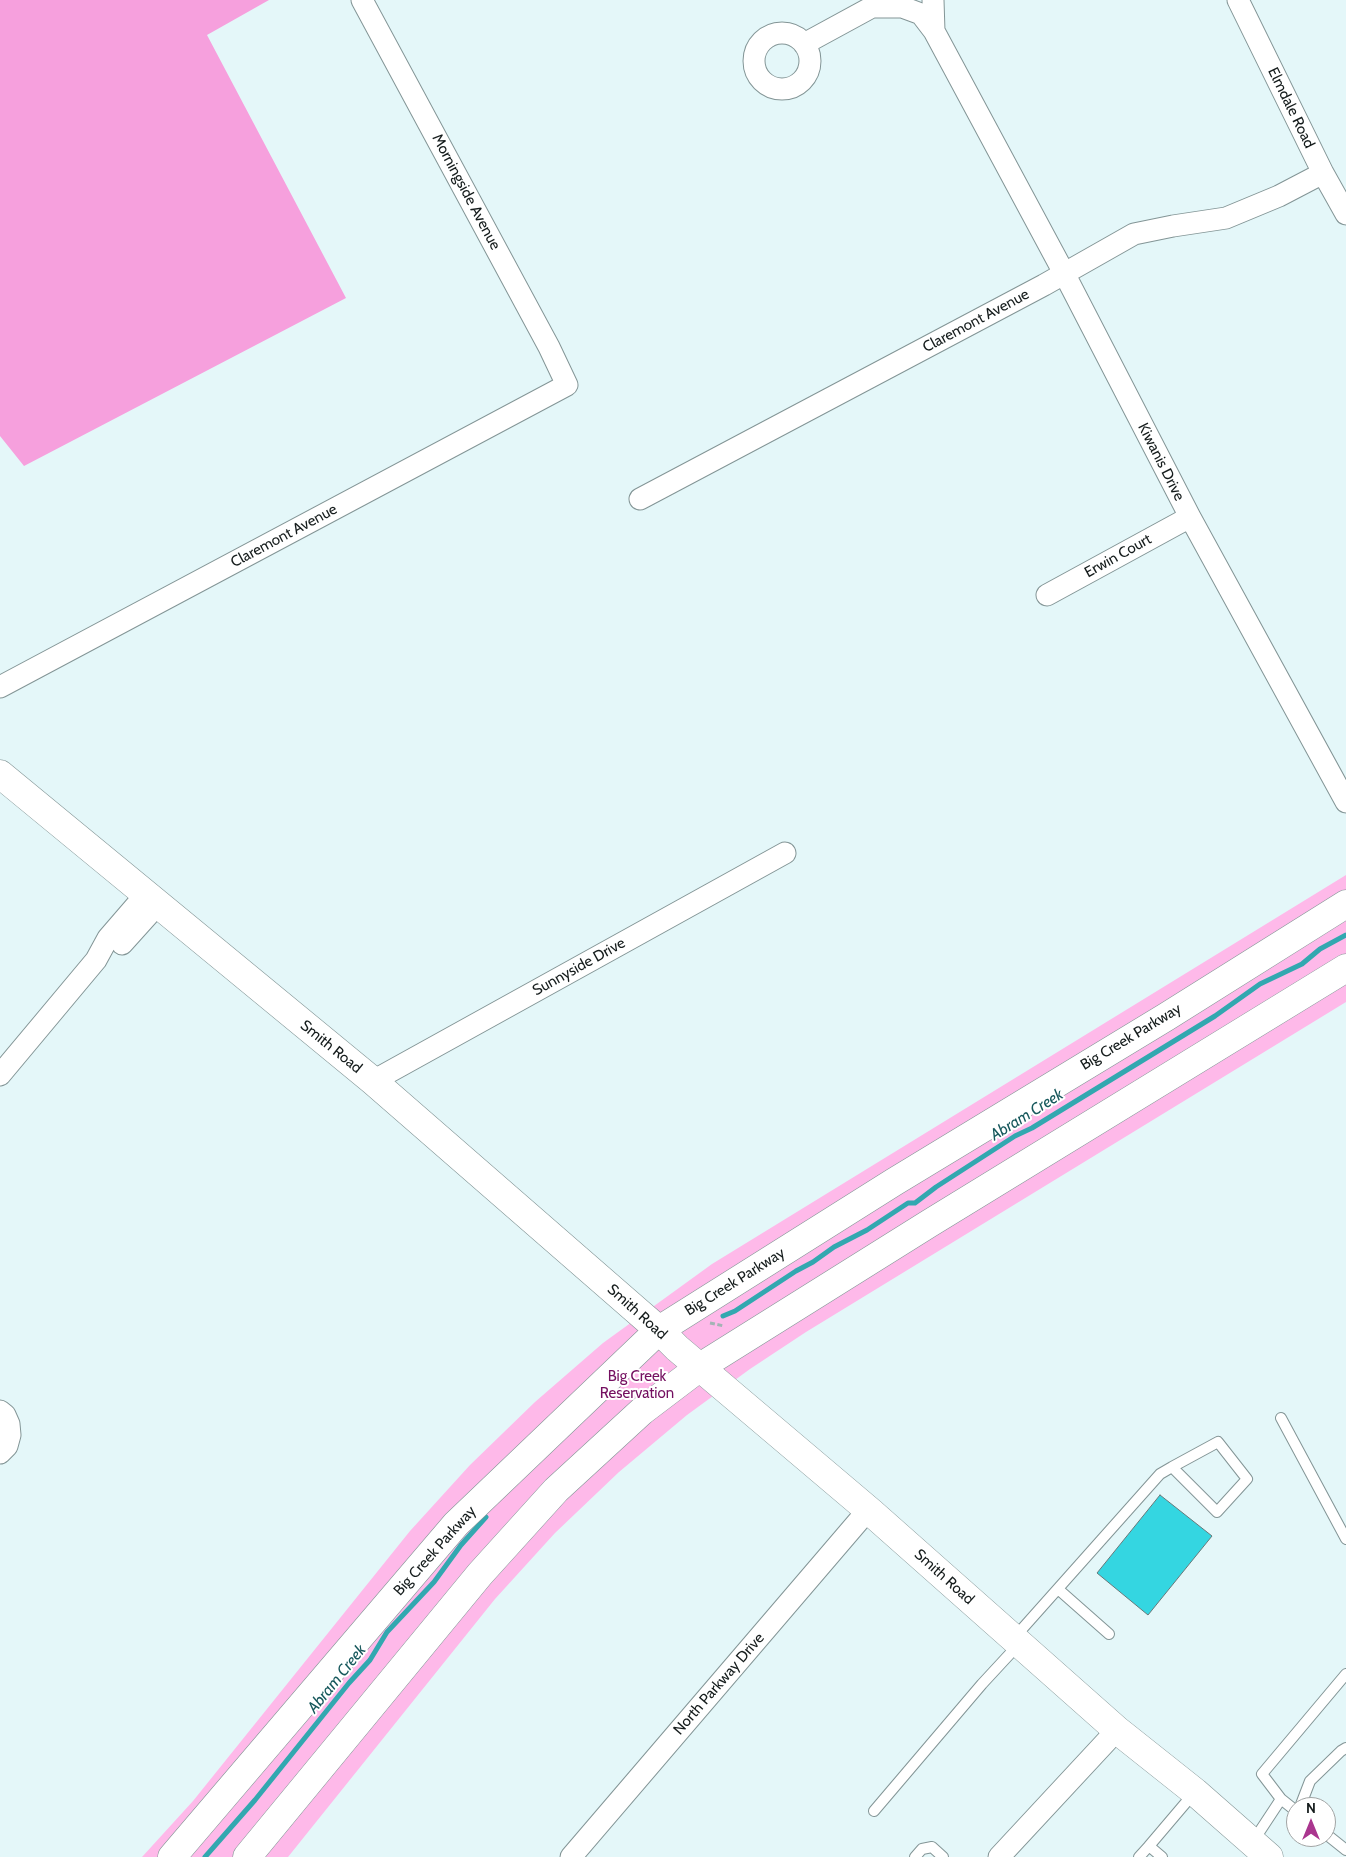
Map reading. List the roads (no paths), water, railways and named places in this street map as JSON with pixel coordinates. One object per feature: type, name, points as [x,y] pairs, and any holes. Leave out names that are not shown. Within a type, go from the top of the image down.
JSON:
[{"type":"street","name":"Morningside Avenue","points":[[362,0],[549,347],[567,385]]},
{"type":"street","points":[[834,28],[856,0]]},
{"type":"street","points":[[933,0],[934,31]]},
{"type":"street","name":"Elmdale Road","points":[[1238,0],[1323,174],[1346,214]]},
{"type":"street","points":[[804,44],[872,7],[902,7],[921,14],[934,31]]},
{"type":"street","name":"Kiwanis Drive","points":[[934,31],[1064,273],[1190,517],[1346,802]]},
{"type":"street","name":"Claremont Avenue","points":[[640,499],[1134,234],[1226,218],[1279,196],[1323,174]]},
{"type":"street","name":"Claremont Avenue","points":[[0,687],[567,385]]},
{"type":"street","name":"Erwin Court","points":[[1047,596],[1190,517]]},
{"type":"street","name":"Smith Road","points":[[0,774],[373,1081],[700,1367],[868,1510],[1117,1730],[1195,1792],[1261,1850]]},
{"type":"street","name":"Sunnyside Drive","points":[[373,1081],[786,852]]},
{"type":"street","points":[[0,1076],[96,960],[108,938],[152,899]]},
{"type":"street","name":"Big Creek Parkway","points":[[172,1857],[456,1524],[659,1330],[886,1187],[1166,1017],[1346,904]]},
{"type":"street","points":[[247,1857],[480,1574],[556,1490],[642,1411],[700,1367],[930,1223],[1346,968]]},
{"type":"street","points":[[0,1411],[5,1415],[10,1424],[10,1436],[7,1446],[0,1454]]},
{"type":"street","name":"North Parkway Drive","points":[[571,1857],[868,1510]]},
{"type":"street","points":[[1000,1857],[1117,1730]]},
{"type":"lane","points":[[1281,1418],[1346,1539]]},
{"type":"lane","points":[[874,1811],[982,1684],[1058,1589],[1160,1474],[1218,1442],[1247,1479],[1217,1512],[1172,1468]]},
{"type":"lane","points":[[1058,1589],[1110,1634]]},
{"type":"lane","points":[[1286,1803],[1262,1774],[1346,1674]]},
{"type":"lane","points":[[1304,1797],[1310,1781],[1346,1748]]},
{"type":"lane","points":[[1139,1857],[1195,1792]]},
{"type":"lane","points":[[1261,1850],[1281,1799]]},
{"type":"lane","points":[[1336,1842],[1346,1850]]},
{"type":"lane","points":[[1149,1846],[1162,1857]]},
{"type":"lane","points":[[915,1857],[922,1848],[932,1847],[943,1857]]},
{"type":"waterway","name":"Abram Creek","points":[[723,1316],[735,1311],[834,1247],[867,1230],[908,1203],[915,1203],[936,1187],[1015,1136],[1032,1128],[1215,1016],[1260,984],[1302,964],[1320,949],[1346,935]]},
{"type":"waterway","name":"Abram Creek","points":[[205,1857],[255,1800],[349,1683],[370,1660],[387,1632],[434,1582],[461,1545],[486,1517]]},
{"type":"park label","name":"Big Creek Reservation","points":[[637,1386]]}]
